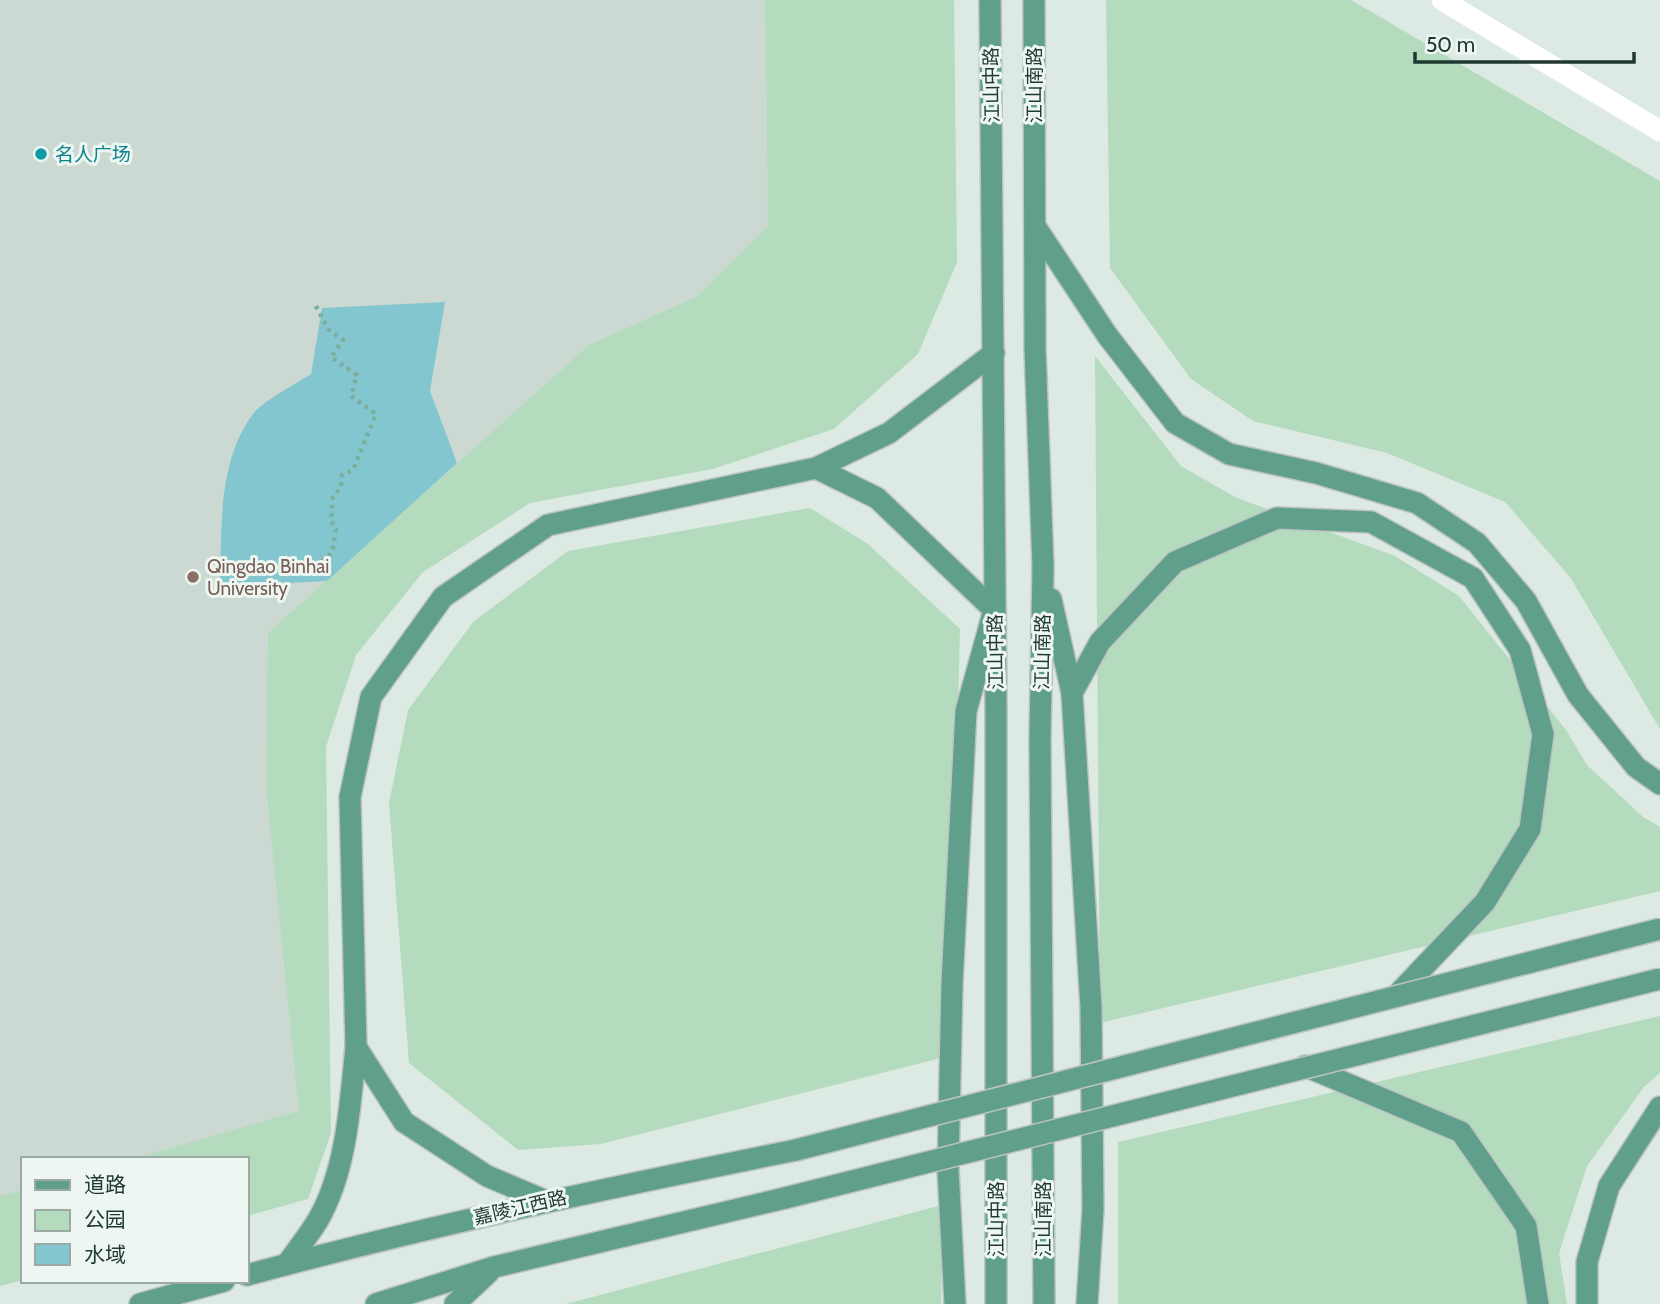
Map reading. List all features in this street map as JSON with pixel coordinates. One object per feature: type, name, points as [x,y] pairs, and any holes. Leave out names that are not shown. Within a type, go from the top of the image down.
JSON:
[{"type":"main road","name":"江山中路","points":[[990,0],[994,353],[996,1304]]},
{"type":"main road","name":"江山南路","points":[[1034,0],[1035,349],[1043,566],[1040,738],[1044,1304]]},
{"type":"main road","points":[[1035,226],[1107,335],[1175,423],[1229,454],[1316,473],[1417,503],[1477,543],[1526,601],[1578,695],[1636,767],[1660,784]]},
{"type":"main road","points":[[287,1264],[318,1219],[331,1191],[347,1125],[356,1047],[350,797],[371,697],[443,597],[548,526],[816,468],[889,433],[994,353]]},
{"type":"main road","points":[[816,468],[877,498],[994,610],[966,711],[952,984],[948,1169],[955,1304]]},
{"type":"main road","points":[[1072,693],[1100,642],[1174,562],[1277,519],[1371,522],[1473,578],[1520,650],[1542,734],[1530,829],[1485,902],[1397,995]]},
{"type":"main road","points":[[1043,566],[1072,693],[1091,1007],[1093,1209],[1087,1304]]},
{"type":"main road","name":"嘉陵江西路","points":[[248,1275],[546,1201],[796,1150],[1660,929]]},
{"type":"main road","points":[[376,1304],[494,1267],[785,1198],[1660,979]]},
{"type":"main road","points":[[356,1047],[404,1122],[486,1176],[546,1201]]},
{"type":"main road","points":[[1305,1066],[1461,1132],[1526,1226],[1538,1304]]},
{"type":"main road","points":[[1587,1304],[1587,1262],[1609,1186],[1660,1107]]},
{"type":"main road","points":[[455,1304],[494,1267]]},
{"type":"main road","points":[[140,1304],[217,1283]]},
{"type":"street","points":[[1442,0],[1660,131]]},
{"type":"path","points":[[316,306],[328,329],[343,340],[331,357],[357,375],[351,396],[376,414],[353,470],[342,475],[341,487],[333,497],[331,522],[336,529],[332,553],[320,563]]},
{"type":"shaded area","name":"Qingdao Binhai University","points":[[0,0],[765,0],[771,421],[474,490],[297,663],[300,1177],[248,1159],[248,1157],[21,1157],[21,1258],[0,1263]]},
{"type":"green space","points":[[765,0],[954,0],[957,262],[918,354],[834,429],[713,469],[530,503],[423,572],[356,655],[326,747],[331,1133],[308,1199],[248,1216],[248,1157],[140,1157],[299,1111],[266,786],[268,633],[589,345],[696,297],[768,226]]},
{"type":"green space","points":[[1106,0],[1351,0],[1660,181],[1660,729],[1570,577],[1505,502],[1387,453],[1253,421],[1191,379],[1110,268]]},
{"type":"green space","points":[[1095,356],[1181,466],[1237,498],[1395,556],[1459,596],[1566,730],[1587,765],[1643,817],[1660,827],[1660,891],[1100,1023]]},
{"type":"green space","points":[[810,508],[868,544],[960,629],[949,1056],[601,1144],[518,1150],[409,1063],[389,803],[408,710],[474,621],[568,551]]},
{"type":"green space","points":[[1660,1016],[1660,1073],[1644,1087],[1587,1166],[1559,1253],[1567,1304],[1118,1304],[1118,1142]]},
{"type":"green space","points":[[21,1191],[21,1281],[0,1286],[0,1196]]},
{"type":"green space","points":[[942,1205],[941,1304],[566,1304]]},
{"type":"water","points":[[445,302],[430,391],[457,463],[327,581],[220,587],[224,497],[233,453],[253,414],[272,398],[311,374],[322,308]]},
{"type":"place","name":"名人广场","points":[[41,154]]},
{"type":"place","name":"Qingdao Binhai University","points":[[193,577]]}]
